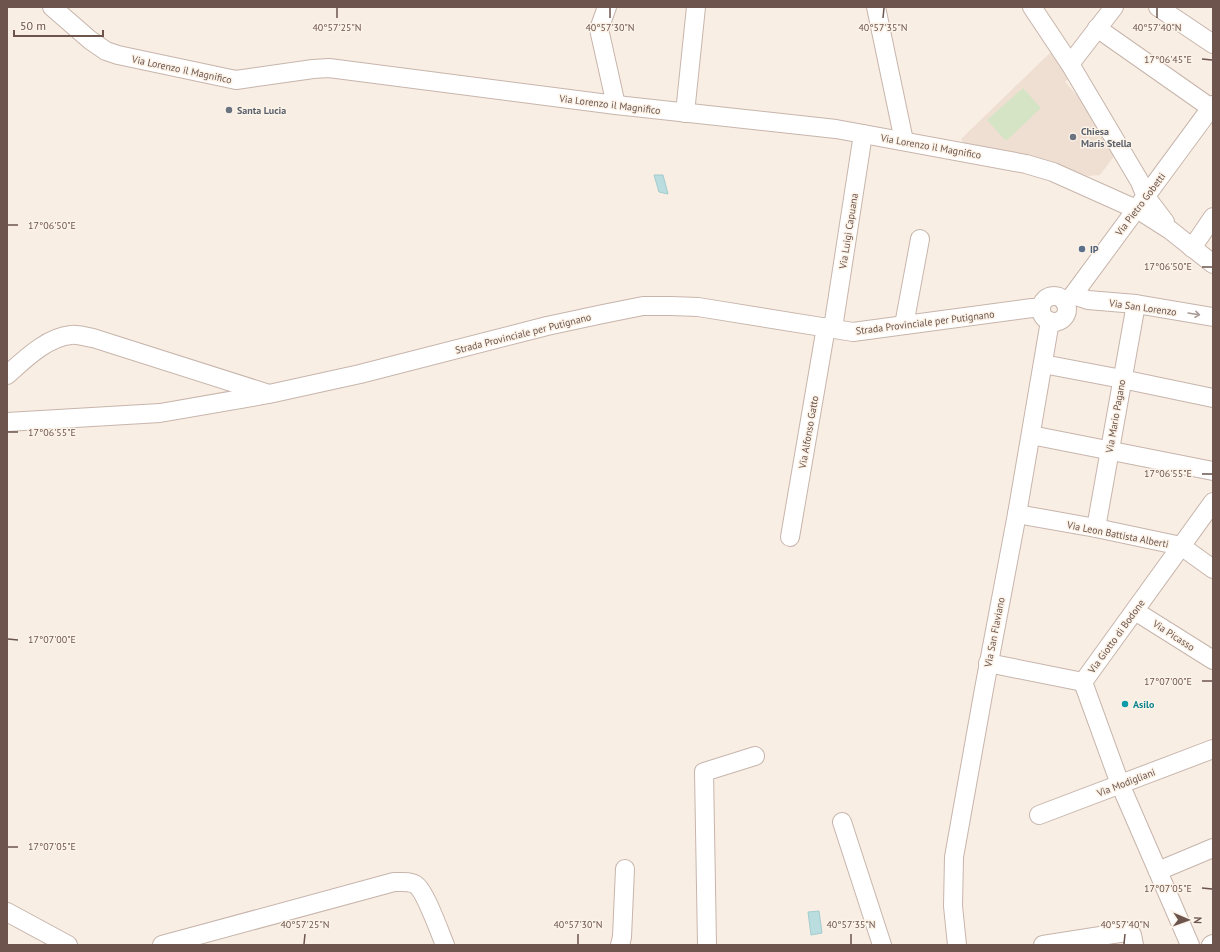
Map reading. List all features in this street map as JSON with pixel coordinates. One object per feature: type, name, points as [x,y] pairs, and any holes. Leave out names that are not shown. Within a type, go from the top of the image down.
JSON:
[{"type":"street","name":"Via Lorenzo il Magnifico","points":[[52,7],[90,40],[106,51],[118,55],[236,80],[329,68],[616,105],[836,129],[1026,164],[1053,172],[1129,206],[1142,203],[1170,230],[1212,262]]},
{"type":"street","points":[[607,7],[598,29],[616,105]]},
{"type":"street","points":[[685,113],[696,7]]},
{"type":"street","points":[[876,7],[904,141]]},
{"type":"street","points":[[1032,7],[1070,64],[1140,182],[1142,203]]},
{"type":"street","points":[[1070,64],[1114,7]]},
{"type":"street","points":[[1158,7],[1213,44]]},
{"type":"street","points":[[1098,28],[1212,106]]},
{"type":"street","name":"Via Pietro Gobetti","points":[[1046,315],[1057,321],[1062,318],[1067,309],[1069,299],[1142,203],[1212,106]]},
{"type":"street","name":"Via Luigi Capuana","points":[[829,328],[862,134]]},
{"type":"street","points":[[1192,248],[1213,217]]},
{"type":"street","points":[[904,325],[920,239]]},
{"type":"street","name":"Via San Lorenzo","points":[[1069,299],[1136,304],[1213,317]]},
{"type":"street","name":"Via Mario Pagano","points":[[1096,528],[1136,304]]},
{"type":"street","name":"Strada Provinciale per Putignano","points":[[7,422],[160,413],[269,394],[360,374],[547,326],[643,306],[698,307],[854,332],[1032,308],[1046,315]]},
{"type":"street","name":"Via San Flaviano","points":[[957,945],[953,906],[954,856],[988,663],[1031,435],[1043,364],[1046,315]]},
{"type":"street","name":"Via Alfonso Gatto","points":[[790,537],[829,328]]},
{"type":"street","points":[[7,374],[29,356],[53,340],[71,335],[93,338],[269,394]]},
{"type":"street","points":[[1043,364],[1213,398]]},
{"type":"street","points":[[1031,435],[1213,471]]},
{"type":"street","name":"Via Giotto di Bodone","points":[[1190,945],[1120,784],[1083,682],[1213,502]]},
{"type":"street","name":"Via Leon Battista Alberti","points":[[1017,514],[1096,528],[1180,546],[1213,569]]},
{"type":"street","name":"Via Picasso","points":[[1135,611],[1213,660]]},
{"type":"street","points":[[988,663],[1083,682]]},
{"type":"street","name":"Via Modigliani","points":[[1039,815],[1213,749]]},
{"type":"street","points":[[707,945],[704,772],[755,756]]},
{"type":"street","points":[[842,822],[882,945]]},
{"type":"street","points":[[1158,871],[1213,848]]},
{"type":"street","points":[[620,945],[622,937],[625,869]]},
{"type":"street","points":[[162,945],[394,882],[405,882],[416,885],[425,897],[445,945]]},
{"type":"street","points":[[7,912],[68,945]]},
{"type":"street","points":[[1043,945],[1126,932],[1132,935],[1134,945]]},
{"type":"shaded area","points":[[1053,50],[1069,78],[1065,82],[1089,109],[1115,155],[1100,175],[1088,176],[1037,158],[964,143],[961,139]]},
{"type":"green space","points":[[1023,88],[1041,108],[1006,141],[987,120]]},
{"type":"water","points":[[654,175],[663,175],[668,194],[659,192]]},
{"type":"water","points":[[819,911],[822,933],[811,935],[808,912]]},
{"type":"place","name":"Santa Lucia","points":[[229,110]]},
{"type":"place","name":"Chiesa Maris Stella","points":[[1073,137]]},
{"type":"place","name":"IP","points":[[1082,249]]},
{"type":"place","name":"Asilo","points":[[1125,704]]}]
